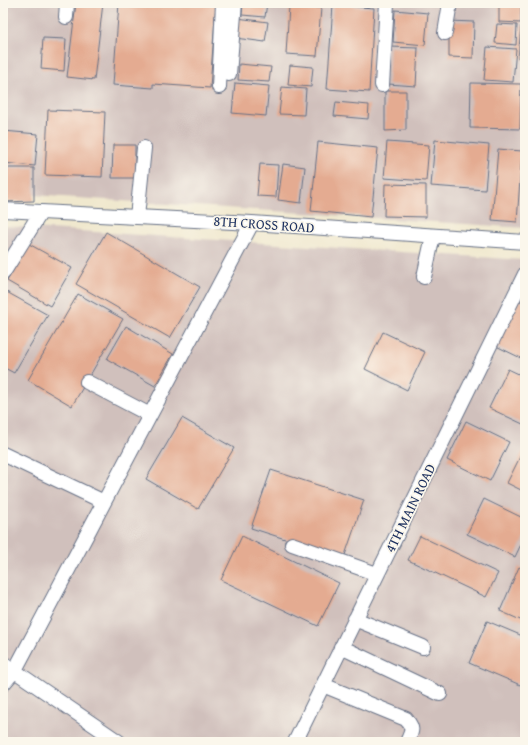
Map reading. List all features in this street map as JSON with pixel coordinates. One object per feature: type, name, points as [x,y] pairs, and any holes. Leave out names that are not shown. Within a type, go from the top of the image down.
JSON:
[{"type":"street","points":[[66,17],[67,3]]},
{"type":"street","points":[[219,87],[223,3]]},
{"type":"street","points":[[229,74],[235,3]]},
{"type":"street","points":[[382,85],[387,3]]},
{"type":"street","points":[[445,33],[450,3]]},
{"type":"street","points":[[137,217],[144,148]]},
{"type":"street","name":"8TH CROSS ROAD","points":[[3,210],[252,223],[525,242]]},
{"type":"street","points":[[3,273],[41,212]]},
{"type":"street","points":[[3,684],[9,667],[104,502],[252,223]]},
{"type":"street","points":[[424,277],[433,236]]},
{"type":"street","name":"4TH MAIN ROAD","points":[[295,742],[525,274]]},
{"type":"street","points":[[87,382],[150,415]]},
{"type":"street","points":[[3,454],[104,502]]},
{"type":"street","points":[[292,544],[377,574]]},
{"type":"street","points":[[355,619],[424,647]]},
{"type":"street","points":[[342,647],[440,694]]},
{"type":"street","points":[[9,667],[119,742]]},
{"type":"street","points":[[323,685],[406,719],[411,726],[412,732],[407,742]]},
{"type":"shaded area","points":[[3,3],[525,3],[525,228],[3,193]]},
{"type":"shaded area","points":[[3,226],[525,260],[525,742],[3,742]]},
{"type":"building","points":[[76,3],[103,3],[94,80],[67,77]]},
{"type":"building","points":[[119,3],[216,3],[210,88],[153,84],[153,88],[113,85]]},
{"type":"building","points":[[243,3],[267,3],[265,17],[242,15]]},
{"type":"building","points":[[499,3],[521,3],[521,23],[499,22]]},
{"type":"building","points":[[333,5],[374,8],[369,92],[327,89]]},
{"type":"building","points":[[289,6],[321,8],[317,56],[286,54]]},
{"type":"building","points":[[395,10],[428,13],[425,45],[393,42]]},
{"type":"building","points":[[237,18],[268,22],[265,42],[235,38]]},
{"type":"building","points":[[449,21],[474,22],[473,58],[449,57]]},
{"type":"building","points":[[497,24],[517,25],[516,45],[495,43]]},
{"type":"building","points":[[521,26],[525,26],[525,59],[518,58]]},
{"type":"building","points":[[43,38],[66,39],[64,71],[41,69]]},
{"type":"building","points":[[390,47],[418,48],[416,86],[388,84]]},
{"type":"building","points":[[487,47],[516,49],[513,82],[484,80]]},
{"type":"building","points":[[239,64],[271,67],[269,82],[238,80]]},
{"type":"building","points":[[290,65],[313,67],[311,87],[288,85]]},
{"type":"building","points":[[235,83],[269,86],[266,116],[232,113]]},
{"type":"building","points":[[471,83],[521,84],[520,129],[470,128]]},
{"type":"building","points":[[282,87],[306,89],[304,115],[279,114]]},
{"type":"building","points":[[385,91],[406,91],[406,130],[385,131]]},
{"type":"building","points":[[336,102],[369,105],[368,119],[334,116]]},
{"type":"building","points":[[48,110],[105,112],[102,177],[45,175]]},
{"type":"building","points":[[3,131],[38,134],[35,166],[3,163]]},
{"type":"building","points":[[435,140],[489,145],[485,190],[431,186]]},
{"type":"building","points":[[318,142],[378,148],[371,217],[311,211]]},
{"type":"building","points":[[387,142],[429,145],[426,181],[384,178]]},
{"type":"building","points":[[113,145],[135,145],[135,178],[112,178]]},
{"type":"building","points":[[498,149],[522,151],[517,222],[492,220]]},
{"type":"building","points":[[260,164],[278,165],[276,197],[257,196]]},
{"type":"building","points":[[283,164],[305,167],[301,203],[278,200]]},
{"type":"building","points":[[3,168],[34,168],[34,201],[3,202]]},
{"type":"building","points":[[385,184],[426,185],[426,217],[384,216]]},
{"type":"building","points":[[106,232],[200,287],[170,338],[76,284]]},
{"type":"building","points":[[29,244],[72,268],[50,306],[7,281]]},
{"type":"building","points":[[3,290],[48,315],[14,373],[3,367]]},
{"type":"building","points":[[78,294],[123,319],[72,406],[28,380]]},
{"type":"building","points":[[516,299],[525,303],[525,360],[494,345]]},
{"type":"building","points":[[126,326],[173,354],[155,386],[107,359]]},
{"type":"building","points":[[383,332],[425,352],[407,390],[365,369]]},
{"type":"building","points":[[508,369],[525,377],[525,425],[489,408]]},
{"type":"building","points":[[182,418],[234,448],[198,509],[146,479]]},
{"type":"building","points":[[466,421],[509,442],[490,481],[447,460]]},
{"type":"building","points":[[523,451],[525,452],[525,492],[507,483]]},
{"type":"building","points":[[271,470],[364,500],[344,558],[251,528]]},
{"type":"building","points":[[484,499],[525,519],[525,536],[515,557],[467,534]]},
{"type":"building","points":[[242,536],[339,583],[318,626],[221,580]]},
{"type":"building","points":[[420,536],[498,573],[486,597],[408,560]]},
{"type":"building","points":[[519,567],[525,570],[525,622],[500,611]]},
{"type":"building","points":[[487,621],[525,637],[525,687],[469,663]]}]
